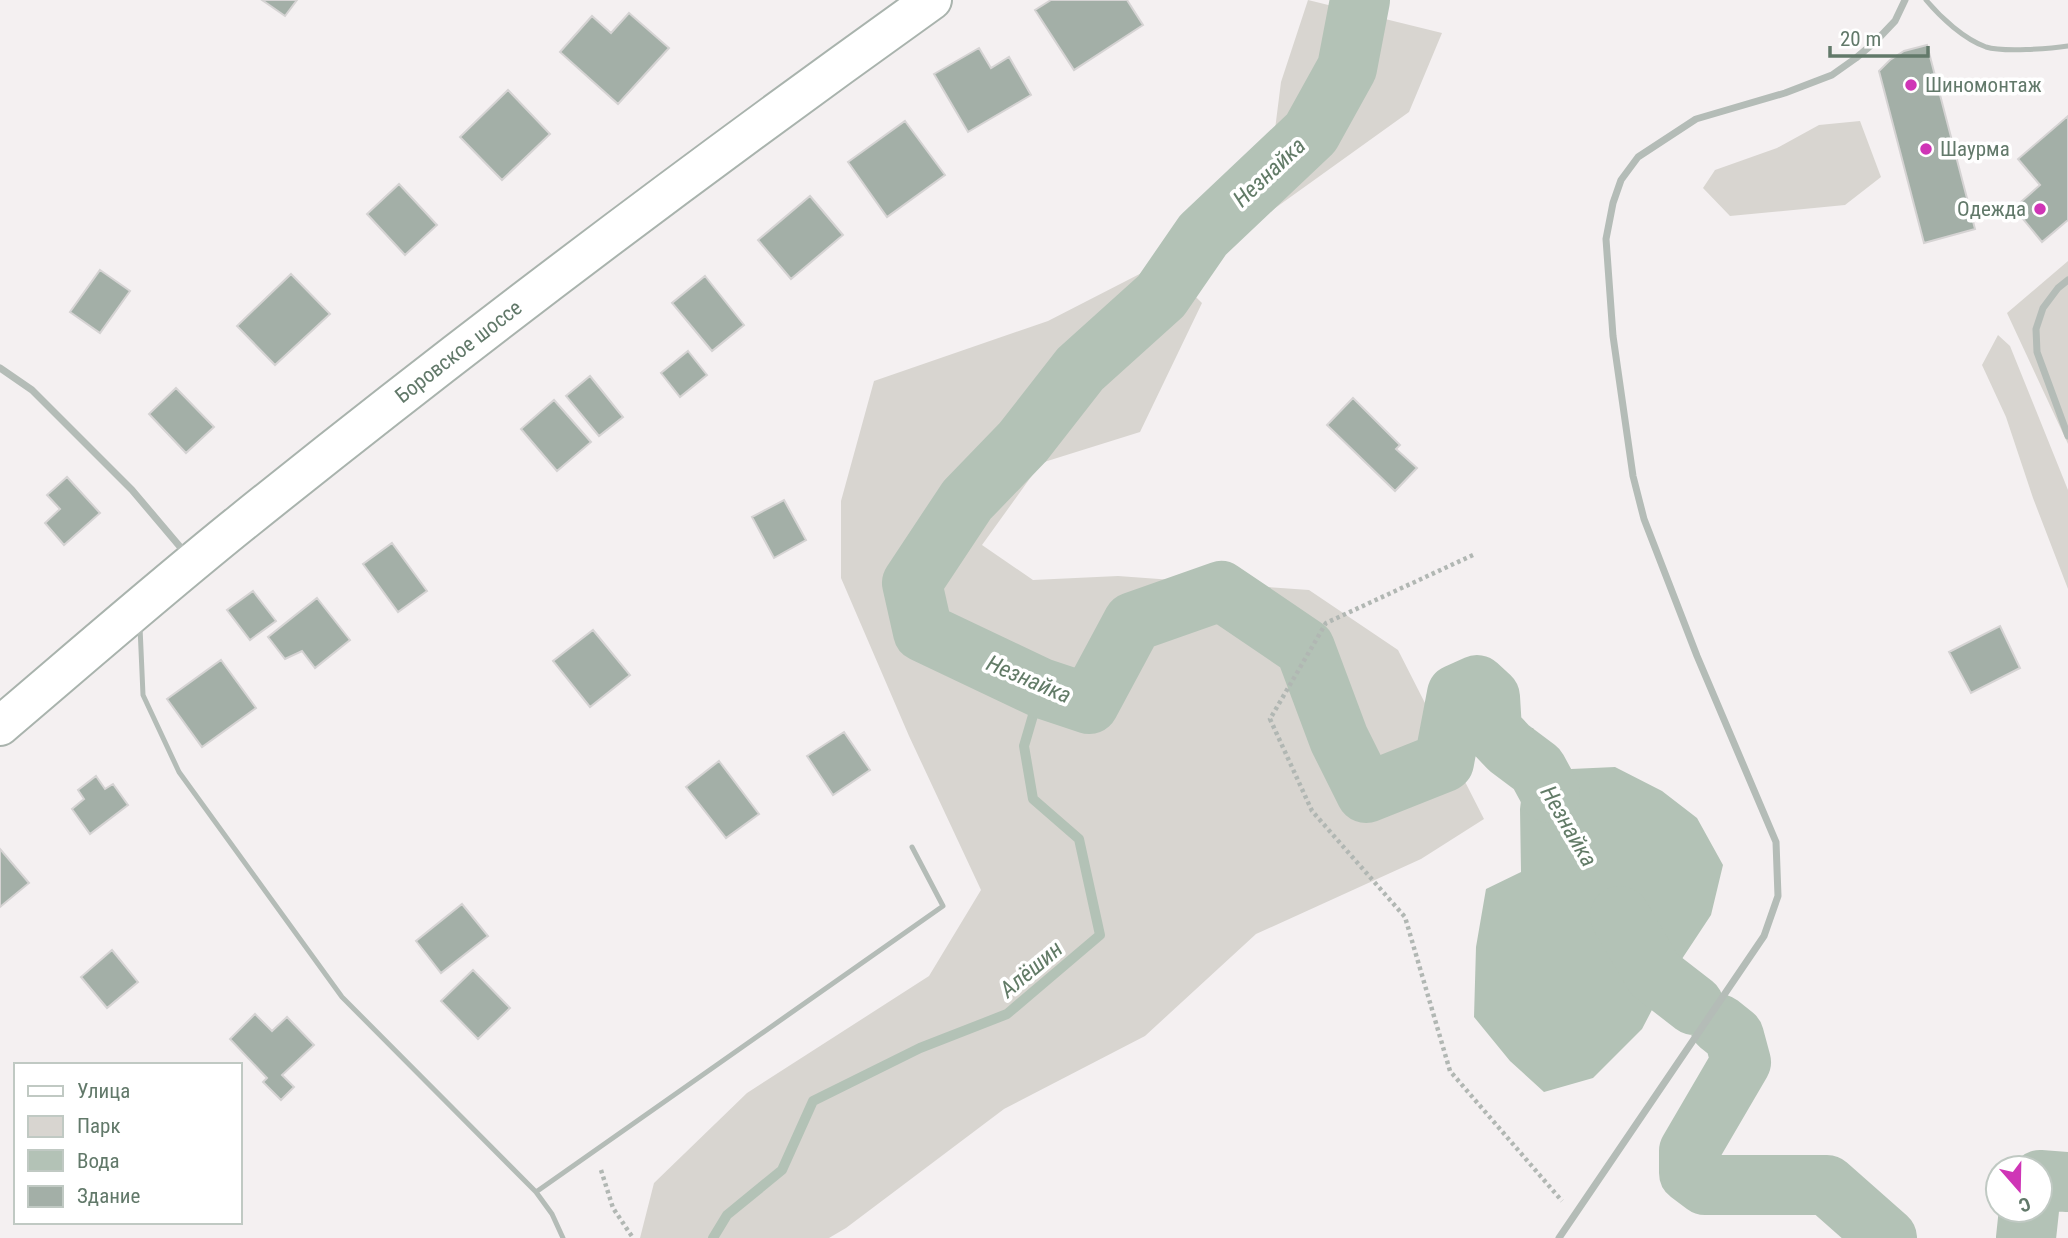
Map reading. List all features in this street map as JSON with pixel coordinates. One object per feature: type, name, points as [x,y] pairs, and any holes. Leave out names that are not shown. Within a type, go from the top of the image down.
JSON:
[{"type":"main road","name":"Боровское шоссе","points":[[0,726],[305,472],[582,256],[932,0]]},
{"type":"street","points":[[1559,1238],[1764,936],[1778,896],[1776,842],[1697,656],[1644,519],[1633,476],[1613,336],[1606,239],[1613,203],[1621,180],[1638,157],[1663,139],[1696,119],[1785,93],[1832,75],[1876,41],[1895,21],[1905,0]]},
{"type":"street","points":[[2068,280],[2058,288],[2043,308],[2036,328],[2037,352],[2068,436]]},
{"type":"street","points":[[0,368],[32,390],[132,490],[194,563]]},
{"type":"lane","points":[[1926,0],[1954,27],[1987,47],[2040,49],[2068,46]]},
{"type":"lane","points":[[139,608],[143,695],[178,772],[342,997],[536,1192],[552,1214],[563,1238]]},
{"type":"lane","points":[[536,1192],[943,906],[912,846]]},
{"type":"path","points":[[1473,555],[1326,624],[1270,719],[1312,811],[1405,917],[1450,1071],[1574,1215]]},
{"type":"path","points":[[596,1151],[613,1208],[633,1238]]},
{"type":"green space","points":[[1308,0],[1442,33],[1409,112],[1264,216],[1281,82]]},
{"type":"green space","points":[[1860,121],[1881,177],[1845,205],[1730,216],[1703,188],[1715,170],[1777,148],[1819,125]]},
{"type":"green space","points":[[2068,261],[2068,444],[2007,313]]},
{"type":"green space","points":[[1161,263],[1202,303],[1140,432],[1041,463],[982,545],[1033,580],[1118,576],[1309,590],[1398,650],[1484,819],[1421,859],[1256,934],[1145,1036],[1004,1109],[829,1238],[640,1238],[654,1183],[747,1093],[929,976],[981,890],[909,736],[841,578],[841,501],[874,381],[1048,321]]},
{"type":"green space","points":[[1998,335],[2010,346],[2068,490],[2068,589],[2006,417],[1982,365]]},
{"type":"water","points":[[1533,728],[1551,761],[1571,769],[1615,767],[1662,791],[1697,818],[1723,865],[1711,915],[1666,983],[1642,1029],[1593,1078],[1544,1092],[1510,1061],[1474,1017],[1476,947],[1486,889],[1521,872],[1520,809],[1523,784],[1509,748],[1492,730]]},
{"type":"building","points":[[262,0],[297,0],[285,16]]},
{"type":"building","points":[[1051,0],[1127,0],[1143,25],[1074,70],[1035,10]]},
{"type":"building","points":[[629,13],[669,48],[618,104],[560,52],[592,16],[611,33]]},
{"type":"building","points":[[1927,45],[1975,229],[1924,243],[1879,71],[1904,51]]},
{"type":"building","points":[[979,48],[991,68],[1009,57],[1031,95],[968,132],[934,74]]},
{"type":"building","points":[[508,90],[550,134],[502,180],[460,137]]},
{"type":"building","points":[[2068,116],[2068,220],[2042,242],[2014,208],[2040,185],[2018,159]]},
{"type":"building","points":[[905,121],[945,175],[887,217],[848,162]]},
{"type":"building","points":[[399,184],[437,225],[405,255],[367,214]]},
{"type":"building","points":[[810,196],[843,235],[791,279],[758,240]]},
{"type":"building","points":[[100,270],[130,291],[100,333],[70,312]]},
{"type":"building","points":[[291,274],[330,314],[275,365],[237,326]]},
{"type":"building","points":[[705,276],[744,325],[712,351],[672,303]]},
{"type":"building","points":[[688,351],[707,375],[680,397],[661,373]]},
{"type":"building","points":[[590,376],[623,417],[599,436],[566,396]]},
{"type":"building","points":[[176,388],[214,427],[186,453],[149,414]]},
{"type":"building","points":[[1353,398],[1400,445],[1396,449],[1417,468],[1395,491],[1327,425]]},
{"type":"building","points":[[554,400],[591,442],[557,471],[521,429]]},
{"type":"building","points":[[67,477],[100,513],[64,545],[45,523],[60,509],[47,495]]},
{"type":"building","points":[[784,500],[806,540],[774,558],[752,517]]},
{"type":"building","points":[[392,543],[427,591],[398,612],[363,564]]},
{"type":"building","points":[[253,591],[276,621],[250,640],[227,610]]},
{"type":"building","points":[[317,598],[350,640],[315,668],[302,651],[285,659],[268,637]]},
{"type":"building","points":[[2000,626],[2020,668],[1971,693],[1949,652]]},
{"type":"building","points":[[593,630],[630,675],[590,707],[553,661]]},
{"type":"building","points":[[221,660],[256,708],[202,747],[167,699]]},
{"type":"building","points":[[844,732],[870,770],[833,795],[807,756]]},
{"type":"building","points":[[719,761],[759,814],[726,838],[686,787]]},
{"type":"building","points":[[96,776],[105,789],[113,784],[128,805],[90,834],[72,809],[84,799],[78,790]]},
{"type":"building","points":[[0,849],[29,883],[0,907]]},
{"type":"building","points":[[462,904],[488,936],[441,973],[416,941]]},
{"type":"building","points":[[112,950],[138,982],[107,1008],[81,977]]},
{"type":"building","points":[[473,970],[510,1008],[478,1039],[441,1001]]},
{"type":"building","points":[[255,1014],[272,1031],[287,1017],[314,1045],[282,1075],[294,1087],[281,1100],[263,1082],[267,1078],[230,1039]]},
{"type":"waterway","name":"Незнайка","points":[[1360,0],[1347,68],[1311,133],[1203,235],[1161,296],[1080,369],[1023,442],[967,500],[912,583],[923,632],[1041,688],[1089,704],[1133,622],[1221,591],[1305,648],[1339,739],[1366,793],[1444,762],[1457,694],[1477,685],[1490,697],[1492,730],[1509,748],[1537,769],[1550,793]]},
{"type":"waterway","name":"Алёшин","points":[[713,1238],[727,1215],[782,1170],[813,1101],[920,1048],[1007,1014],[1100,935],[1079,839],[1033,799],[1024,746],[1041,688]]},
{"type":"waterway","name":"Незнайка","points":[[1620,916],[1654,974],[1694,1005]]},
{"type":"waterway","name":"Незнайка","points":[[1719,1024],[1734,1036],[1741,1062],[1689,1151],[1689,1173],[1705,1185],[1827,1185],[1887,1238]]},
{"type":"waterway","name":"Незнайка","points":[[2054,1181],[2068,1182]]},
{"type":"waterway","name":"Незнайка","points":[[2026,1238],[2028,1224]]},
{"type":"place","name":"Шиномонтаж","points":[[1911,85]]},
{"type":"place","name":"Шаурма","points":[[1926,149]]},
{"type":"place","name":"Одежда","points":[[2040,209]]}]
